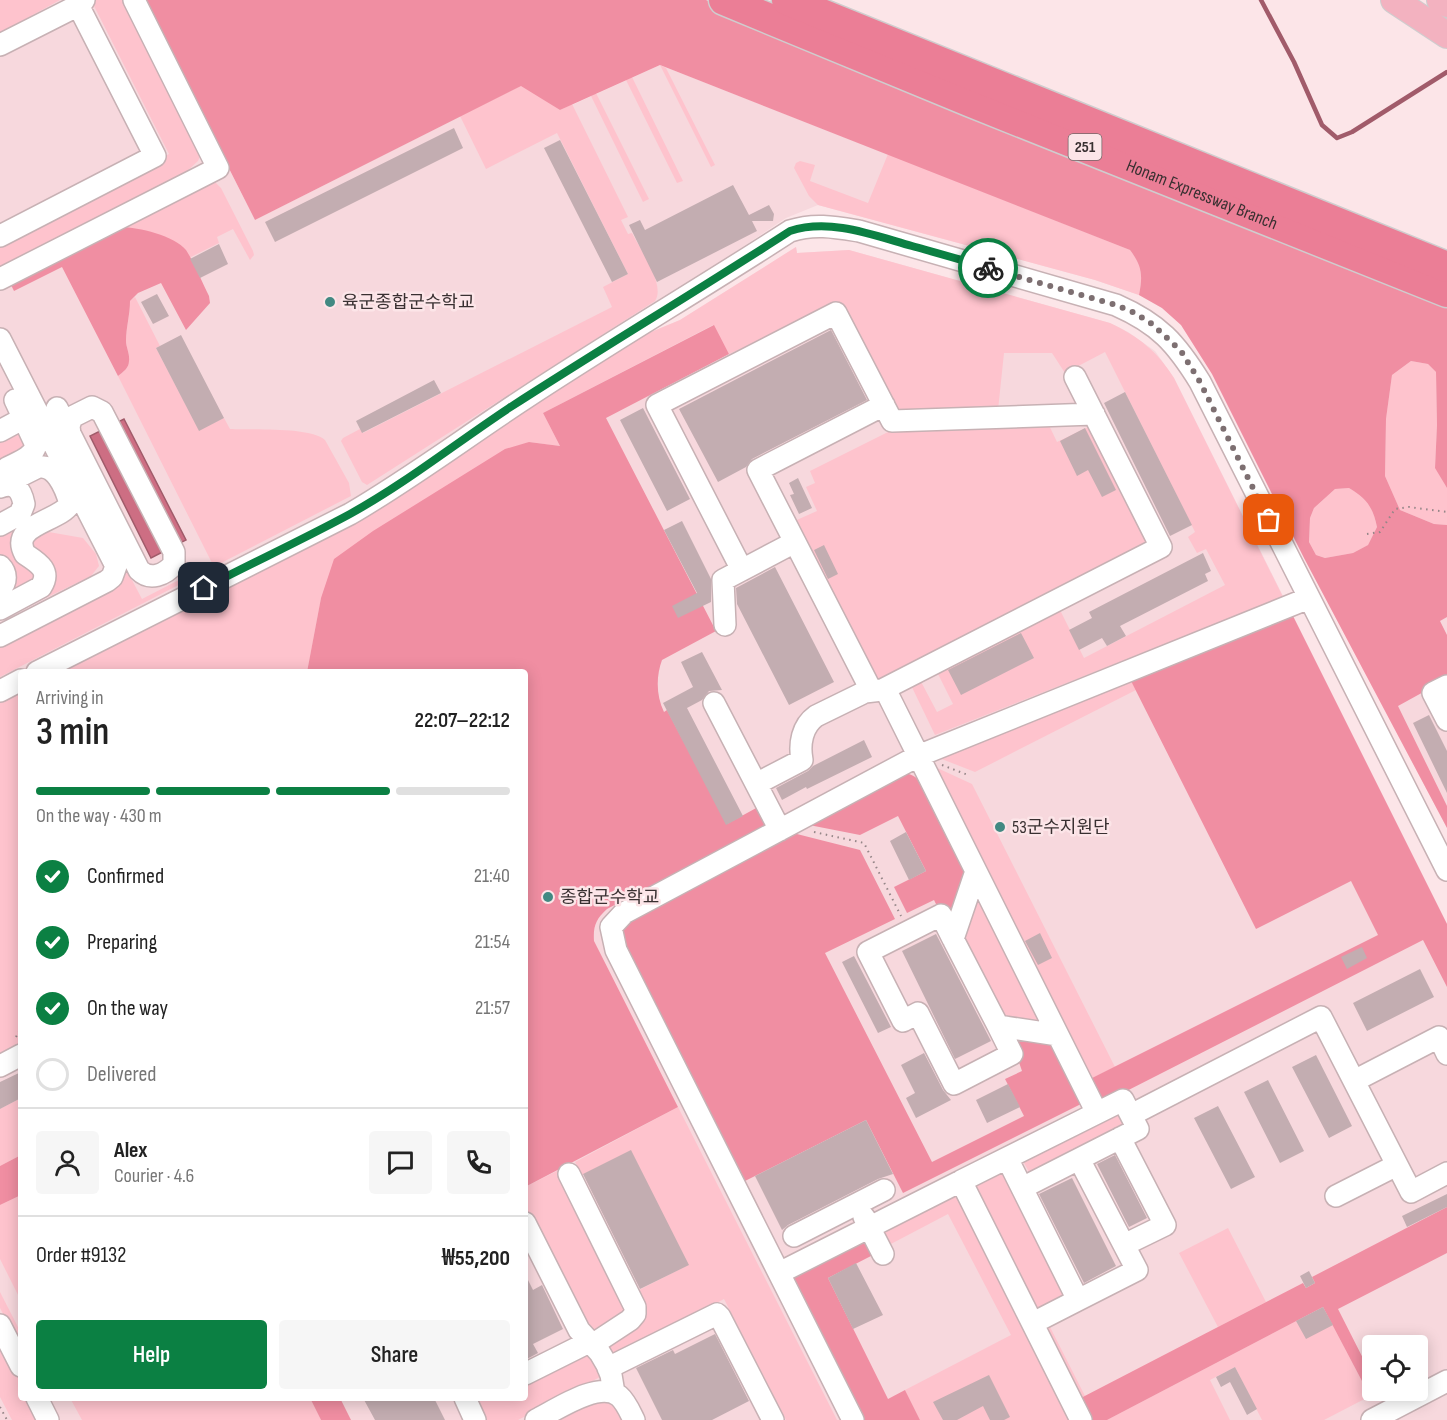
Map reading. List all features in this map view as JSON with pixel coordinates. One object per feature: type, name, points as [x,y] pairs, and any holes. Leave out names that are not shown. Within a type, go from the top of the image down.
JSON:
[{"type":"highway","name":"Honam Expressway Branch","points":[[724,0],[1447,292]]},
{"type":"highway","name":"Honam Expressway Branch","points":[[787,0],[1447,267]]},
{"type":"main road","points":[[1394,0],[1447,34]]},
{"type":"main road","points":[[1440,0],[1447,4]]},
{"type":"street","points":[[0,279],[218,168],[134,0]]},
{"type":"street","points":[[0,45],[81,3],[155,156],[0,236]]},
{"type":"street","points":[[43,669],[350,514],[391,490],[497,416],[790,231],[818,226],[859,231],[1116,305],[1152,324],[1181,351],[1200,382],[1447,870]]},
{"type":"street","points":[[742,570],[657,405],[836,313],[892,421],[1094,414]]},
{"type":"street","points":[[0,339],[116,566],[112,577],[107,581],[0,636]]},
{"type":"street","points":[[0,370],[6,399],[24,418],[35,439],[35,451],[30,456],[0,471]]},
{"type":"street","points":[[756,783],[802,760],[802,735],[810,720],[855,696],[878,689],[1161,547],[1075,377]]},
{"type":"street","points":[[884,405],[758,471],[795,542],[918,756],[1097,1113]]},
{"type":"street","points":[[57,408],[70,435],[139,570],[154,577],[170,569],[175,559],[174,552],[102,411],[92,407],[72,417],[69,426],[70,435]]},
{"type":"street","points":[[0,431],[24,418]]},
{"type":"street","points":[[0,487],[36,468],[49,467],[56,473],[70,504],[61,513],[34,526],[23,536],[21,542],[25,554],[44,568],[45,582],[41,587],[0,609]]},
{"type":"street","points":[[0,487],[14,485],[20,491],[24,504],[20,514],[0,525]]},
{"type":"street","points":[[725,625],[723,580],[795,542]]},
{"type":"street","points":[[0,566],[5,573],[0,589]]},
{"type":"street","points":[[853,1420],[616,950],[612,927],[624,913],[918,756],[1309,598]]},
{"type":"street","points":[[0,691],[18,682]]},
{"type":"street","points":[[1447,686],[1433,693],[1447,720]]},
{"type":"street","points":[[714,703],[756,783],[784,828]]},
{"type":"street","points":[[953,939],[976,872]]},
{"type":"street","points":[[941,915],[1012,1054],[954,1084],[918,1013],[903,1021],[868,952],[909,931],[941,915]]},
{"type":"street","points":[[1131,1115],[1321,1017],[1411,1192],[1447,1173]]},
{"type":"street","points":[[998,1026],[1058,1035]]},
{"type":"street","points":[[1354,1081],[1438,1037],[1447,1054]]},
{"type":"street","points":[[0,1066],[18,1057]]},
{"type":"street","points":[[779,1273],[1123,1100],[1138,1129],[1022,1188]]},
{"type":"street","points":[[1120,1138],[1165,1225],[1124,1245]]},
{"type":"street","points":[[1007,1158],[1078,1300]]},
{"type":"street","points":[[1033,1323],[1137,1270],[1079,1159]]},
{"type":"street","points":[[1336,1196],[1396,1165]]},
{"type":"street","points":[[528,1373],[590,1343],[630,1320],[635,1314],[635,1306],[569,1174]]},
{"type":"street","points":[[961,1181],[1081,1420]]},
{"type":"street","points":[[794,1236],[884,1190]]},
{"type":"street","points":[[857,1204],[883,1254]]},
{"type":"street","points":[[528,1229],[579,1330],[600,1353],[608,1368],[614,1393]]},
{"type":"street","points":[[608,1368],[717,1314],[773,1420]]},
{"type":"street","points":[[0,1325],[18,1360]]},
{"type":"street","points":[[1372,1420],[1411,1403],[1447,1381]]},
{"type":"street","points":[[536,1420],[589,1393],[606,1390],[621,1397],[634,1420]]},
{"type":"street","points":[[38,1401],[48,1420]]},
{"type":"street","points":[[466,1401],[476,1420]]},
{"type":"path","points":[[1367,534],[1380,532],[1395,509],[1409,507],[1447,512]]},
{"type":"path","points":[[784,828],[864,843],[909,931]]},
{"type":"path","points":[[0,1407],[7,1420]]},
{"type":"shaded area","name":"육군종합군수학교","points":[[0,0],[144,0],[255,220],[522,85],[561,110],[660,65],[887,154],[1447,306],[1447,828],[1304,558],[1212,374],[1181,325],[1162,308],[1139,295],[1095,280],[818,205],[786,218],[389,483],[27,669],[18,669],[18,674],[0,683]]},
{"type":"shaded area","points":[[0,0],[60,0],[0,33]]},
{"type":"shaded area","points":[[91,0],[129,0],[201,154],[198,161],[185,173],[0,271],[0,240],[169,154]]},
{"type":"shaded area","points":[[144,0],[706,0],[1447,306],[1447,488],[1435,468],[1436,372],[1428,364],[1411,361],[1392,375],[1386,419],[1385,476],[1400,510],[1434,524],[1447,525],[1447,617],[1440,621],[1447,635],[1447,679],[1398,706],[1447,806],[1447,828],[1304,558],[1212,374],[1181,325],[1162,308],[1139,295],[1140,271],[1130,250],[660,65],[560,110],[521,86],[255,220]],"holes":[[[1349,488],[1368,504],[1377,527],[1368,545],[1353,553],[1325,558],[1316,555],[1309,542],[1310,518],[1314,508],[1335,489]]]},
{"type":"shaded area","points":[[660,65],[666,68],[715,165],[711,167]]},
{"type":"shaded area","points":[[632,77],[683,181],[677,183],[626,80]]},
{"type":"shaded area","points":[[522,85],[560,110],[572,104],[628,217],[621,220],[628,234],[632,233],[651,267],[657,286],[655,301],[367,485],[362,482],[341,441],[343,438],[360,429],[363,433],[612,307],[603,287],[628,274],[557,133],[486,169],[460,116]]},
{"type":"shaded area","points":[[596,93],[649,199],[643,202],[591,96]]},
{"type":"shaded area","points":[[888,154],[1130,250],[1140,271],[1139,295],[1095,280],[818,205],[809,196],[794,168],[800,161],[815,165],[810,181],[868,203]]},
{"type":"shaded area","points":[[214,181],[221,188],[253,251],[254,255],[250,260],[233,229],[217,237],[219,243],[189,258],[184,250],[169,239],[121,227]]},
{"type":"shaded area","points":[[121,227],[156,233],[181,245],[195,267],[210,303],[186,330],[161,283],[138,293],[130,301],[126,341],[129,363],[118,376],[62,267],[14,291],[10,283]]},
{"type":"shaded area","name":"53군수지원단","points":[[796,247],[797,253],[849,250],[1110,323],[1128,332],[1155,351],[1174,378],[1447,924],[1447,1420],[0,1420],[0,699],[18,690],[18,1401],[528,1401],[528,669],[58,669],[353,520],[627,342],[680,320]]},
{"type":"shaded area","points":[[796,247],[797,253],[849,250],[1110,323],[1138,339],[1161,360],[1174,378],[1286,603],[1226,628],[1223,621],[935,735],[909,681],[918,676],[937,712],[953,704],[935,668],[1057,604],[1084,658],[1225,585],[1206,549],[1197,553],[1188,537],[1195,532],[1105,352],[1065,373],[1052,353],[1004,353],[998,410],[896,415],[838,305],[729,354],[713,325],[543,413],[560,446],[529,442],[321,598],[308,669],[58,669],[353,520],[627,342],[680,320]]},
{"type":"shaded area","points":[[135,297],[160,346],[156,348],[199,430],[224,418],[230,429],[294,431],[318,436],[325,440],[349,483],[351,496],[0,677],[0,643],[124,565],[142,599],[212,563],[118,376],[129,363],[126,341],[130,301]]},
{"type":"shaded area","points":[[714,325],[729,354],[606,418],[716,631],[662,660],[658,686],[661,706],[664,712],[667,710],[727,824],[758,807],[767,825],[607,909],[600,916],[594,931],[594,941],[678,1107],[528,1185],[528,669],[308,669],[321,598],[334,559],[373,531],[505,449],[529,442],[560,446],[543,413]]},
{"type":"shaded area","points":[[1411,361],[1428,364],[1436,372],[1435,467],[1447,488],[1447,525],[1434,524],[1400,510],[1385,476],[1386,419],[1392,375]]},
{"type":"shaded area","points":[[1045,417],[1057,442],[1090,426],[1149,546],[874,687],[790,523],[817,511],[806,487],[815,483],[810,471],[888,432],[883,423]]},
{"type":"shaded area","points":[[124,419],[186,540],[151,558],[90,436]]},
{"type":"shaded area","points":[[18,431],[28,448],[0,464],[0,439]]},
{"type":"shaded area","points":[[1349,488],[1368,504],[1377,527],[1368,545],[1353,553],[1325,558],[1316,555],[1309,542],[1310,518],[1314,508],[1335,489]]},
{"type":"shaded area","points":[[35,514],[27,524],[40,578],[0,602],[0,530]]},
{"type":"shaded area","points":[[43,531],[83,538],[96,554],[99,566],[91,576],[23,609],[21,608],[40,595],[27,546]]},
{"type":"shaded area","points":[[1292,614],[1447,924],[1447,987],[1423,940],[1103,1103],[1090,1079],[1378,935],[1351,881],[1256,929],[1130,679]]},
{"type":"shaded area","points":[[1130,679],[1136,690],[975,772],[934,756]]},
{"type":"shaded area","points":[[18,690],[18,1049],[0,1058],[0,699]]},
{"type":"shaded area","points":[[933,766],[972,784],[1115,1067],[1090,1079]]},
{"type":"shaded area","points":[[901,773],[913,776],[923,784],[969,874],[954,918],[939,910],[934,900],[907,913],[894,887],[926,871],[898,816],[860,835],[804,824]]},
{"type":"shaded area","points":[[785,831],[860,850],[895,919],[825,953],[932,1162],[1024,1116],[1005,1079],[1022,1071],[1011,1039],[1053,1043],[1083,1103],[903,1193],[866,1120],[743,1182],[619,935],[628,918]]},
{"type":"shaded area","points":[[977,895],[1046,1029],[1003,1022],[961,940]]},
{"type":"shaded area","points":[[18,1100],[18,1157],[0,1166],[0,1109]]},
{"type":"shaded area","points":[[678,1107],[837,1420],[786,1420],[724,1299],[608,1360],[599,1343],[644,1305],[639,1290],[688,1265],[631,1151],[582,1175],[575,1162]]},
{"type":"shaded area","points":[[1115,1109],[1124,1119],[1123,1130],[1030,1174],[1023,1161]]},
{"type":"shaded area","points":[[18,1157],[18,1196],[0,1205],[0,1166]]},
{"type":"shaded area","points":[[561,1169],[630,1308],[591,1334],[528,1218],[528,1186]]},
{"type":"shaded area","points":[[999,1171],[1004,1176],[1064,1296],[1034,1311],[974,1186]]},
{"type":"shaded area","points":[[951,1194],[956,1196],[1071,1420],[920,1420],[905,1390],[1011,1335],[948,1214],[889,1245],[879,1230]]},
{"type":"shaded area","points":[[18,1196],[18,1295],[0,1259],[0,1205]]},
{"type":"shaded area","points":[[1447,1207],[1447,1253],[1338,1309],[1362,1356],[1362,1381],[1323,1307],[1107,1420],[1087,1420],[1077,1400],[1303,1283],[1306,1288],[1315,1283],[1312,1277]]},
{"type":"shaded area","points":[[1228,1228],[1266,1302],[1218,1327],[1179,1253]]},
{"type":"shaded area","points":[[865,1237],[873,1251],[871,1256],[828,1278],[888,1399],[905,1390],[920,1420],[858,1420],[790,1274]]},
{"type":"shaded area","points":[[0,1292],[18,1327],[18,1344],[0,1308]]},
{"type":"shaded area","points":[[1323,1307],[1362,1381],[1362,1400],[1324,1420],[1262,1420],[1235,1367],[1210,1380],[1230,1420],[1107,1420]]},
{"type":"shaded area","points":[[1049,1325],[1085,1396],[1077,1400],[1040,1329]]},
{"type":"shaded area","points":[[0,1339],[18,1375],[18,1401],[31,1401],[41,1420],[12,1420],[0,1397]]},
{"type":"shaded area","points":[[588,1349],[602,1376],[518,1420],[479,1420],[470,1401],[528,1401],[528,1380]]},
{"type":"shaded area","points":[[591,1400],[613,1403],[624,1420],[554,1420]]},
{"type":"shaded area","points":[[72,1401],[312,1401],[321,1420],[82,1420]]},
{"type":"shaded area","points":[[312,1401],[342,1401],[351,1420],[321,1420]]},
{"type":"building","points":[[454,128],[463,148],[275,242],[265,222]]},
{"type":"building","points":[[560,140],[628,274],[612,282],[544,148]]},
{"type":"building","points":[[733,185],[749,215],[769,205],[774,214],[773,221],[752,221],[757,231],[657,282],[629,225],[640,220],[645,230]]},
{"type":"building","points":[[219,244],[228,264],[200,278],[190,259]]},
{"type":"building","points":[[157,294],[169,316],[153,324],[141,302]]},
{"type":"building","points":[[831,330],[867,400],[752,459],[746,467],[718,482],[679,409]]},
{"type":"building","points":[[181,335],[224,418],[199,431],[156,348]]},
{"type":"building","points":[[434,380],[441,393],[362,433],[356,421]]},
{"type":"building","points":[[1125,392],[1192,525],[1170,536],[1104,403]]},
{"type":"building","points":[[643,408],[690,499],[667,511],[620,420]]},
{"type":"building","points":[[1085,428],[1116,490],[1102,497],[1088,470],[1077,476],[1060,441]]},
{"type":"building","points":[[798,478],[812,508],[799,514],[790,495],[794,494],[789,483]]},
{"type":"building","points":[[682,521],[711,579],[711,602],[678,618],[672,606],[697,593],[664,530]]},
{"type":"building","points":[[824,545],[838,574],[828,579],[814,550]]},
{"type":"building","points":[[1203,553],[1211,571],[1205,574],[1208,581],[1120,626],[1126,636],[1107,646],[1102,638],[1079,650],[1069,630],[1092,618],[1089,612]]},
{"type":"building","points":[[775,567],[834,682],[789,705],[737,604],[736,588]]},
{"type":"building","points":[[1021,633],[1034,658],[961,695],[948,670]]},
{"type":"building","points":[[702,652],[722,690],[709,691],[702,700],[687,708],[743,816],[726,825],[663,703],[693,687],[681,662]]},
{"type":"building","points":[[1429,715],[1447,751],[1447,793],[1413,723]]},
{"type":"building","points":[[864,740],[872,757],[782,800],[776,788]]},
{"type":"building","points":[[906,832],[926,871],[909,880],[890,841]]},
{"type":"building","points":[[1040,933],[1052,958],[1038,965],[1025,941]]},
{"type":"building","points":[[936,934],[991,1041],[955,1059],[902,951]]},
{"type":"building","points":[[1362,947],[1367,958],[1347,969],[1341,957]]},
{"type":"building","points":[[854,956],[891,1027],[878,1033],[842,962]]},
{"type":"building","points":[[1420,969],[1434,997],[1367,1031],[1353,1003]]},
{"type":"building","points":[[924,1053],[943,1090],[951,1100],[916,1118],[906,1098],[915,1093],[901,1065]]},
{"type":"building","points":[[1316,1055],[1352,1126],[1329,1138],[1292,1067]]},
{"type":"building","points":[[18,1073],[18,1100],[0,1109],[0,1082]]},
{"type":"building","points":[[1268,1080],[1304,1151],[1280,1163],[1244,1092]]},
{"type":"building","points":[[1008,1084],[1020,1107],[987,1123],[976,1100]]},
{"type":"building","points":[[1218,1106],[1255,1177],[1231,1189],[1194,1118]]},
{"type":"building","points":[[866,1120],[893,1174],[878,1179],[782,1230],[755,1176]]},
{"type":"building","points":[[631,1150],[689,1265],[640,1289],[583,1174]]},
{"type":"building","points":[[1115,1155],[1147,1218],[1129,1227],[1097,1164]]},
{"type":"building","points":[[1072,1178],[1116,1266],[1084,1283],[1039,1194]]},
{"type":"building","points":[[1447,1194],[1447,1207],[1407,1227],[1402,1216]]},
{"type":"building","points":[[856,1263],[883,1315],[853,1329],[828,1278]]},
{"type":"building","points":[[1309,1271],[1315,1283],[1306,1288],[1300,1276]]},
{"type":"building","points":[[528,1280],[533,1290],[542,1285],[563,1329],[533,1344],[538,1353],[528,1358]]},
{"type":"building","points":[[1323,1307],[1333,1325],[1306,1339],[1296,1321]]},
{"type":"building","points":[[715,1334],[749,1401],[712,1420],[662,1420],[636,1368],[673,1350],[675,1354]]},
{"type":"building","points":[[1235,1367],[1257,1409],[1247,1415],[1230,1382],[1221,1387],[1216,1377]]},
{"type":"building","points":[[989,1375],[1010,1417],[1004,1420],[990,1420],[983,1406],[957,1420],[943,1420],[933,1402]]},
{"type":"building","points":[[365,1401],[436,1401],[445,1420],[375,1420]]},
{"type":"waterway","points":[[1261,0],[1294,62],[1322,125],[1337,138],[1352,132],[1447,72]]},
{"type":"way so far","points":[[988,268],[1116,305],[1135,313],[1167,336],[1181,351],[1200,382],[1269,520]]},
{"type":"place","name":"육군종합군수학교","points":[[330,302]]},
{"type":"place","name":"53군수지원단","points":[[1000,827]]},
{"type":"place","name":"종합군수학교","points":[[548,897]]},
{"type":"route","points":[[204,588],[350,514],[391,490],[497,416],[790,231],[803,227],[838,227],[988,268]]}]
